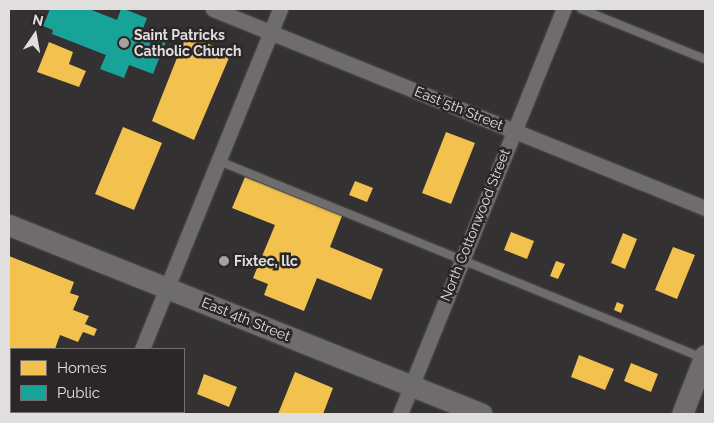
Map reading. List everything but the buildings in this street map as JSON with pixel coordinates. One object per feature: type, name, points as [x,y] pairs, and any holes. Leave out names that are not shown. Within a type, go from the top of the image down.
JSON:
[{"type":"main road","name":"East 4th Street","points":[[9,225],[482,414]]},
{"type":"main road","points":[[682,414],[705,358]]},
{"type":"street","name":"East 5th Street","points":[[213,9],[705,208]]},
{"type":"street","points":[[142,348],[280,9]]},
{"type":"street","name":"North Cottonwood Street","points":[[400,414],[564,9]]},
{"type":"lane","points":[[580,9],[705,59]]},
{"type":"lane","points":[[219,160],[705,358]]},
{"type":"place","name":"Saint Patricks Catholic Church","points":[[124,43]]},
{"type":"place","name":"Fixtec, llc","points":[[224,261]]}]
